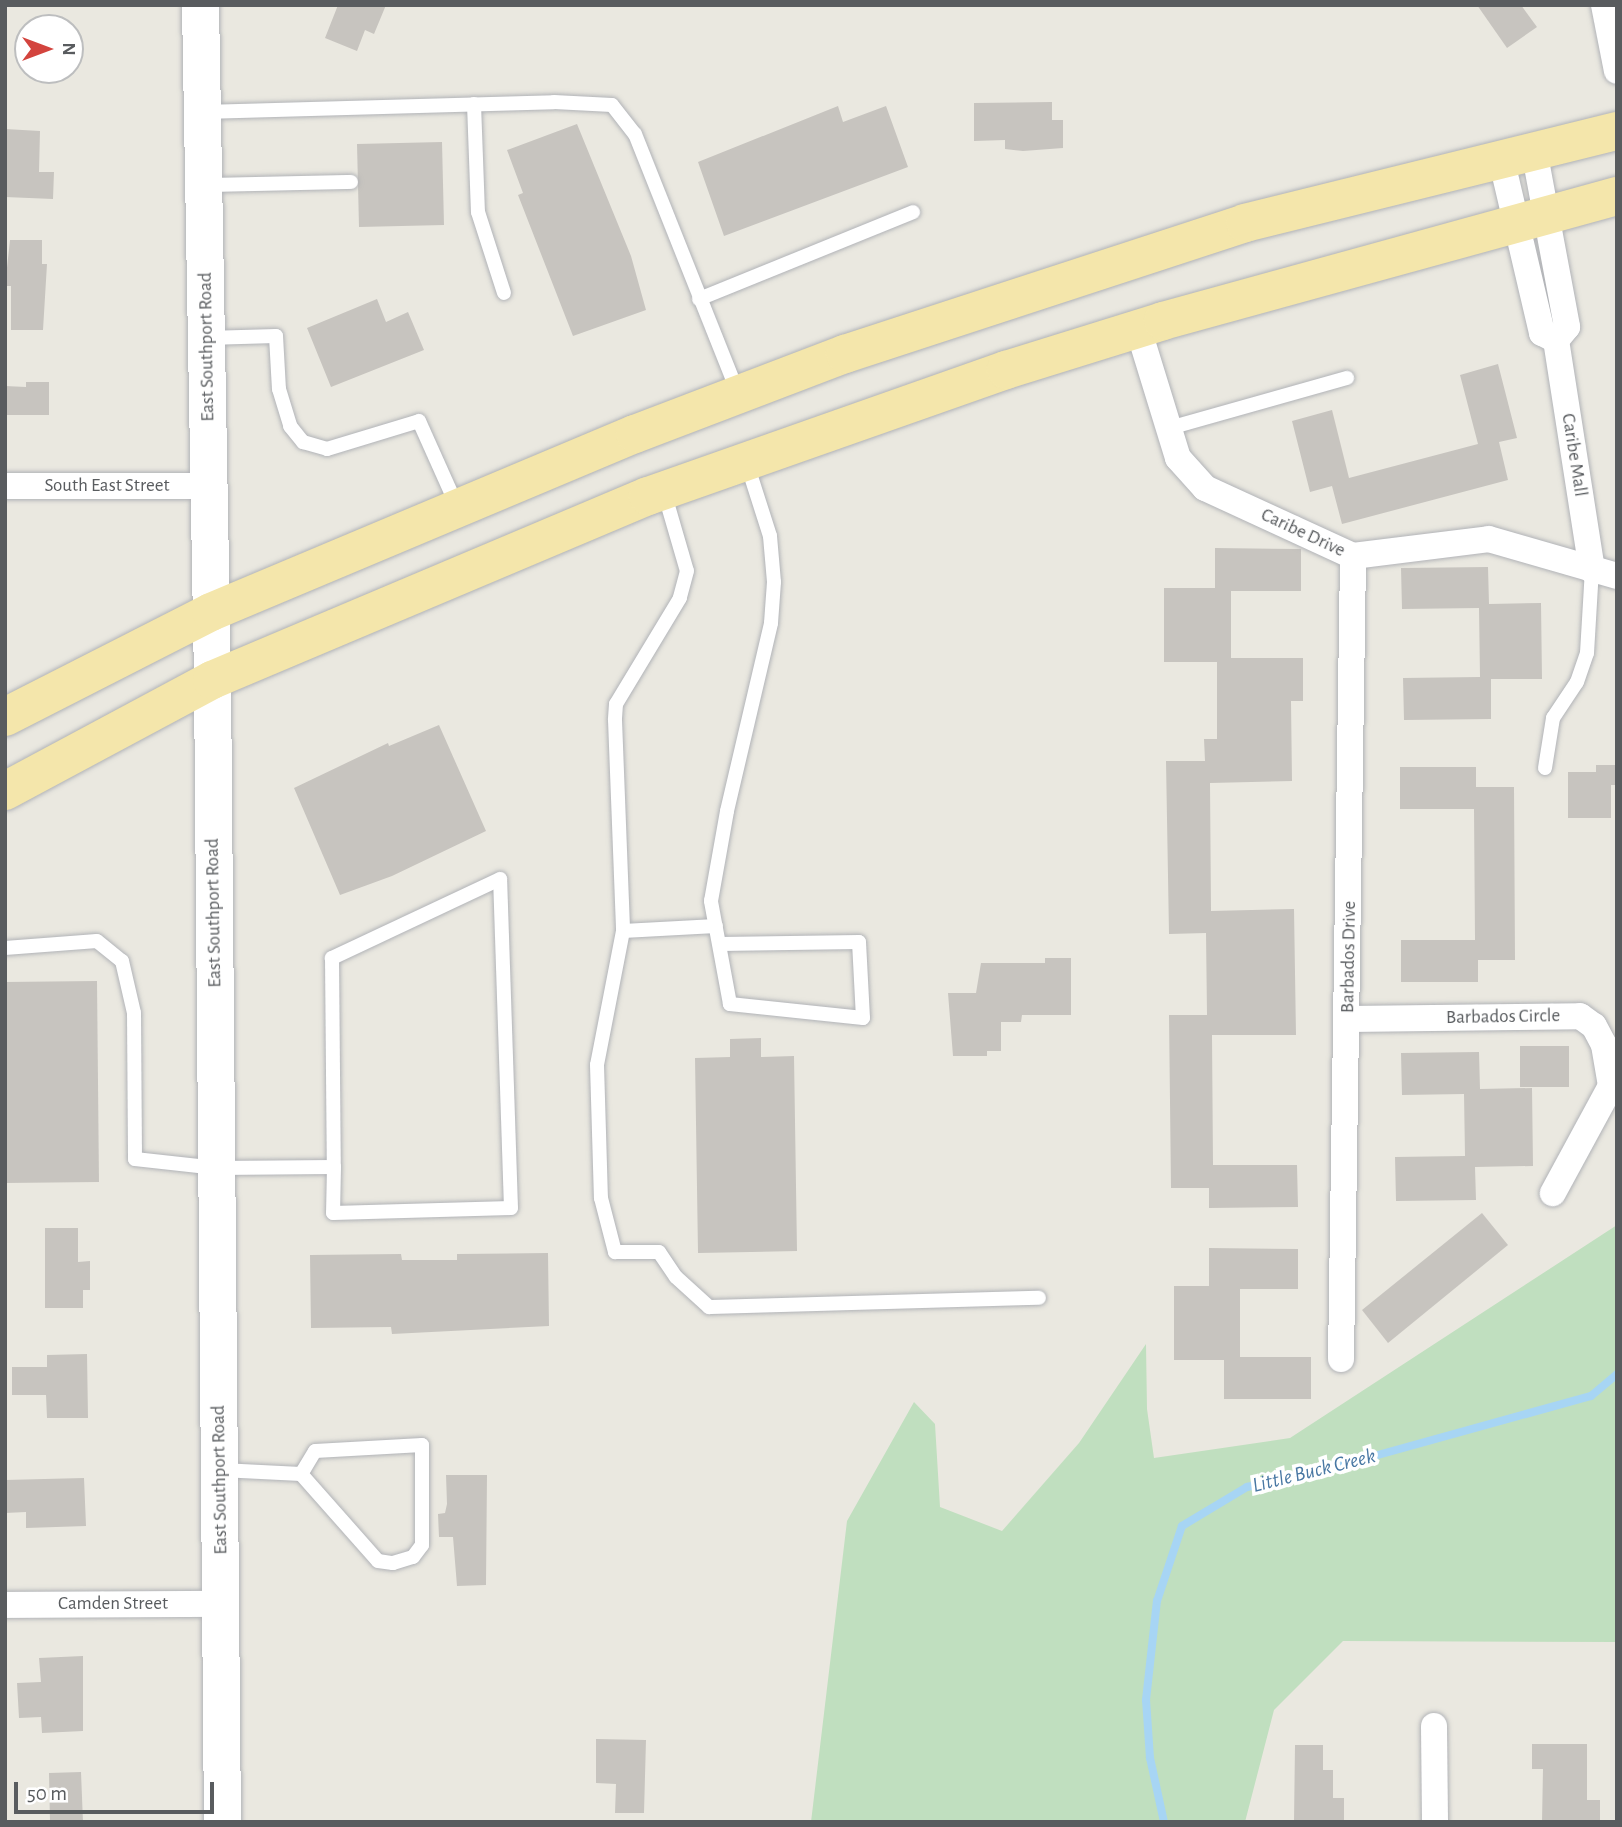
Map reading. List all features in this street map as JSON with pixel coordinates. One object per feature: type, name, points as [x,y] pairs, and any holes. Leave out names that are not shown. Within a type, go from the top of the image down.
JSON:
[{"type":"main road","name":"East Southport Road","points":[[200,5],[212,680],[222,1822]]},
{"type":"main road","points":[[5,717],[211,612],[458,508],[738,395],[858,350],[1245,223],[1617,131]]},
{"type":"main road","points":[[5,791],[212,680],[663,491],[1138,328],[1532,217],[1617,196]]},
{"type":"street","points":[[1604,5],[1617,71]]},
{"type":"street","name":"Caribe Mall","points":[[1518,154],[1532,217],[1567,327],[1556,340],[1605,573]]},
{"type":"street","name":"Caribe Drive","points":[[1138,328],[1178,458],[1205,488],[1353,556],[1489,539],[1605,573]]},
{"type":"street","name":"South East Street","points":[[5,486],[209,486]]},
{"type":"street","name":"Barbados Drive","points":[[1340,1359],[1349,1019],[1353,556]]},
{"type":"street","name":"Barbados Circle","points":[[1349,1019],[1580,1016],[1594,1026],[1604,1045],[1611,1086],[1553,1193]]},
{"type":"street","name":"Camden Street","points":[[5,1605],[221,1604]]},
{"type":"street","points":[[1434,1726],[1435,1822]]},
{"type":"lane","points":[[474,104],[478,212],[504,293]]},
{"type":"lane","points":[[202,112],[474,104],[612,105],[635,134],[738,395]]},
{"type":"lane","points":[[204,185],[351,182]]},
{"type":"lane","points":[[699,299],[913,212]]},
{"type":"lane","points":[[207,338],[276,336],[279,389],[290,426],[303,442],[327,449],[419,421],[458,508]]},
{"type":"lane","points":[[1169,428],[1347,378]]},
{"type":"lane","points":[[720,944],[859,942],[863,1018],[730,1004],[711,901],[727,811],[771,622],[769,536],[746,463]]},
{"type":"lane","points":[[663,491],[687,571],[680,598],[616,704],[623,931],[597,1065],[601,1198],[615,1252],[659,1252],[676,1277],[709,1307],[1039,1298]]},
{"type":"lane","points":[[1545,768],[1553,718],[1577,682],[1587,653],[1605,573]]},
{"type":"lane","points":[[500,879],[511,1208],[333,1213],[334,1167],[332,958],[500,879]]},
{"type":"lane","points":[[623,931],[716,926]]},
{"type":"lane","points":[[5,948],[97,941],[122,961],[134,1013],[135,1159],[217,1168],[334,1167]]},
{"type":"lane","points":[[219,1469],[301,1474],[378,1561],[393,1563],[413,1557],[422,1545],[422,1445],[314,1451],[301,1474]]},
{"type":"green space","points":[[1617,1225],[1617,1642],[1343,1641],[1274,1710],[1245,1822],[811,1822],[847,1521],[914,1402],[935,1424],[940,1507],[1002,1531],[1079,1443],[1146,1344],[1147,1409],[1154,1458],[1290,1438]]},
{"type":"building","points":[[338,5],[386,5],[374,34],[365,30],[357,51],[325,38]]},
{"type":"building","points":[[1477,5],[1521,5],[1537,27],[1507,48]]},
{"type":"building","points":[[1052,102],[1052,120],[1063,120],[1063,148],[1023,151],[1005,149],[1005,140],[974,141],[974,103]]},
{"type":"building","points":[[838,106],[843,122],[886,106],[908,167],[724,236],[698,162]]},
{"type":"building","points":[[577,124],[631,256],[646,310],[573,336],[518,195],[523,193],[507,150]]},
{"type":"building","points":[[5,129],[40,131],[39,172],[54,172],[53,199],[5,197]]},
{"type":"building","points":[[442,142],[444,225],[359,227],[357,144]]},
{"type":"building","points":[[10,240],[42,240],[42,264],[47,264],[43,330],[11,330],[11,286],[5,286]]},
{"type":"building","points":[[377,299],[386,322],[408,312],[424,350],[331,387],[307,328]]},
{"type":"building","points":[[1498,364],[1517,438],[1499,442],[1508,480],[1342,524],[1332,486],[1310,492],[1292,421],[1332,410],[1349,478],[1478,444],[1460,375]]},
{"type":"building","points":[[26,382],[49,382],[49,415],[5,415],[5,386],[26,387]]},
{"type":"building","points":[[1215,548],[1301,549],[1301,591],[1231,591],[1231,658],[1303,658],[1303,701],[1291,701],[1292,781],[1210,783],[1211,911],[1294,909],[1296,1035],[1212,1035],[1213,1165],[1297,1165],[1298,1207],[1209,1208],[1209,1188],[1171,1188],[1169,1015],[1207,1015],[1206,933],[1169,934],[1166,761],[1205,761],[1204,739],[1217,739],[1217,662],[1164,662],[1164,588],[1215,588]]},
{"type":"building","points":[[1488,567],[1489,604],[1541,603],[1542,679],[1491,679],[1491,719],[1404,720],[1403,678],[1480,677],[1479,608],[1402,609],[1401,568]]},
{"type":"building","points":[[439,725],[486,831],[392,876],[340,895],[294,788],[388,743],[389,746]]},
{"type":"building","points":[[1596,765],[1617,765],[1617,785],[1611,785],[1611,818],[1568,818],[1568,772],[1596,772]]},
{"type":"building","points":[[1400,767],[1476,767],[1476,787],[1514,787],[1515,960],[1478,960],[1478,982],[1401,982],[1401,940],[1475,940],[1474,809],[1400,809]]},
{"type":"building","points":[[1045,958],[1071,958],[1071,1015],[1022,1015],[1021,1022],[1001,1022],[1001,1051],[987,1051],[987,1056],[953,1056],[948,993],[976,993],[981,963],[1045,963]]},
{"type":"building","points":[[97,981],[99,1182],[5,1183],[5,982]]},
{"type":"building","points":[[761,1038],[761,1057],[794,1056],[797,1251],[698,1253],[695,1058],[730,1057],[730,1039]]},
{"type":"building","points":[[1520,1046],[1569,1046],[1569,1087],[1520,1087]]},
{"type":"building","points":[[1479,1052],[1480,1089],[1532,1088],[1533,1166],[1475,1167],[1476,1200],[1396,1201],[1395,1157],[1465,1156],[1464,1094],[1402,1095],[1401,1053]]},
{"type":"building","points":[[1482,1213],[1508,1245],[1388,1343],[1362,1310]]},
{"type":"building","points":[[45,1228],[78,1228],[78,1262],[90,1261],[90,1290],[83,1290],[83,1308],[45,1308]]},
{"type":"building","points":[[1209,1248],[1298,1249],[1298,1289],[1240,1289],[1240,1357],[1311,1357],[1311,1399],[1224,1399],[1224,1360],[1174,1360],[1174,1286],[1209,1286]]},
{"type":"building","points":[[548,1253],[549,1326],[392,1334],[391,1327],[311,1328],[310,1255],[401,1254],[402,1260],[457,1260],[457,1254]]},
{"type":"building","points":[[87,1354],[88,1418],[47,1418],[46,1395],[12,1395],[12,1367],[47,1367],[47,1355]]},
{"type":"building","points":[[446,1475],[487,1475],[486,1585],[457,1586],[453,1537],[439,1537],[438,1514],[445,1513],[447,1504]]},
{"type":"building","points":[[84,1478],[86,1526],[26,1528],[26,1512],[5,1513],[5,1480]]},
{"type":"building","points":[[83,1656],[83,1731],[42,1733],[41,1717],[19,1718],[17,1683],[41,1682],[39,1658]]},
{"type":"building","points":[[596,1739],[646,1740],[644,1813],[615,1813],[616,1784],[596,1783]]},
{"type":"building","points":[[1532,1744],[1587,1744],[1587,1800],[1600,1800],[1600,1822],[1542,1822],[1543,1769],[1532,1769]]},
{"type":"building","points":[[1295,1745],[1323,1745],[1323,1770],[1333,1770],[1333,1798],[1344,1798],[1344,1822],[1294,1822]]},
{"type":"building","points":[[81,1772],[83,1822],[50,1822],[49,1773]]},
{"type":"waterway","name":"Little Buck Creek","points":[[1164,1822],[1150,1758],[1146,1700],[1157,1601],[1182,1526],[1247,1487],[1331,1468],[1591,1396],[1617,1374]]}]
